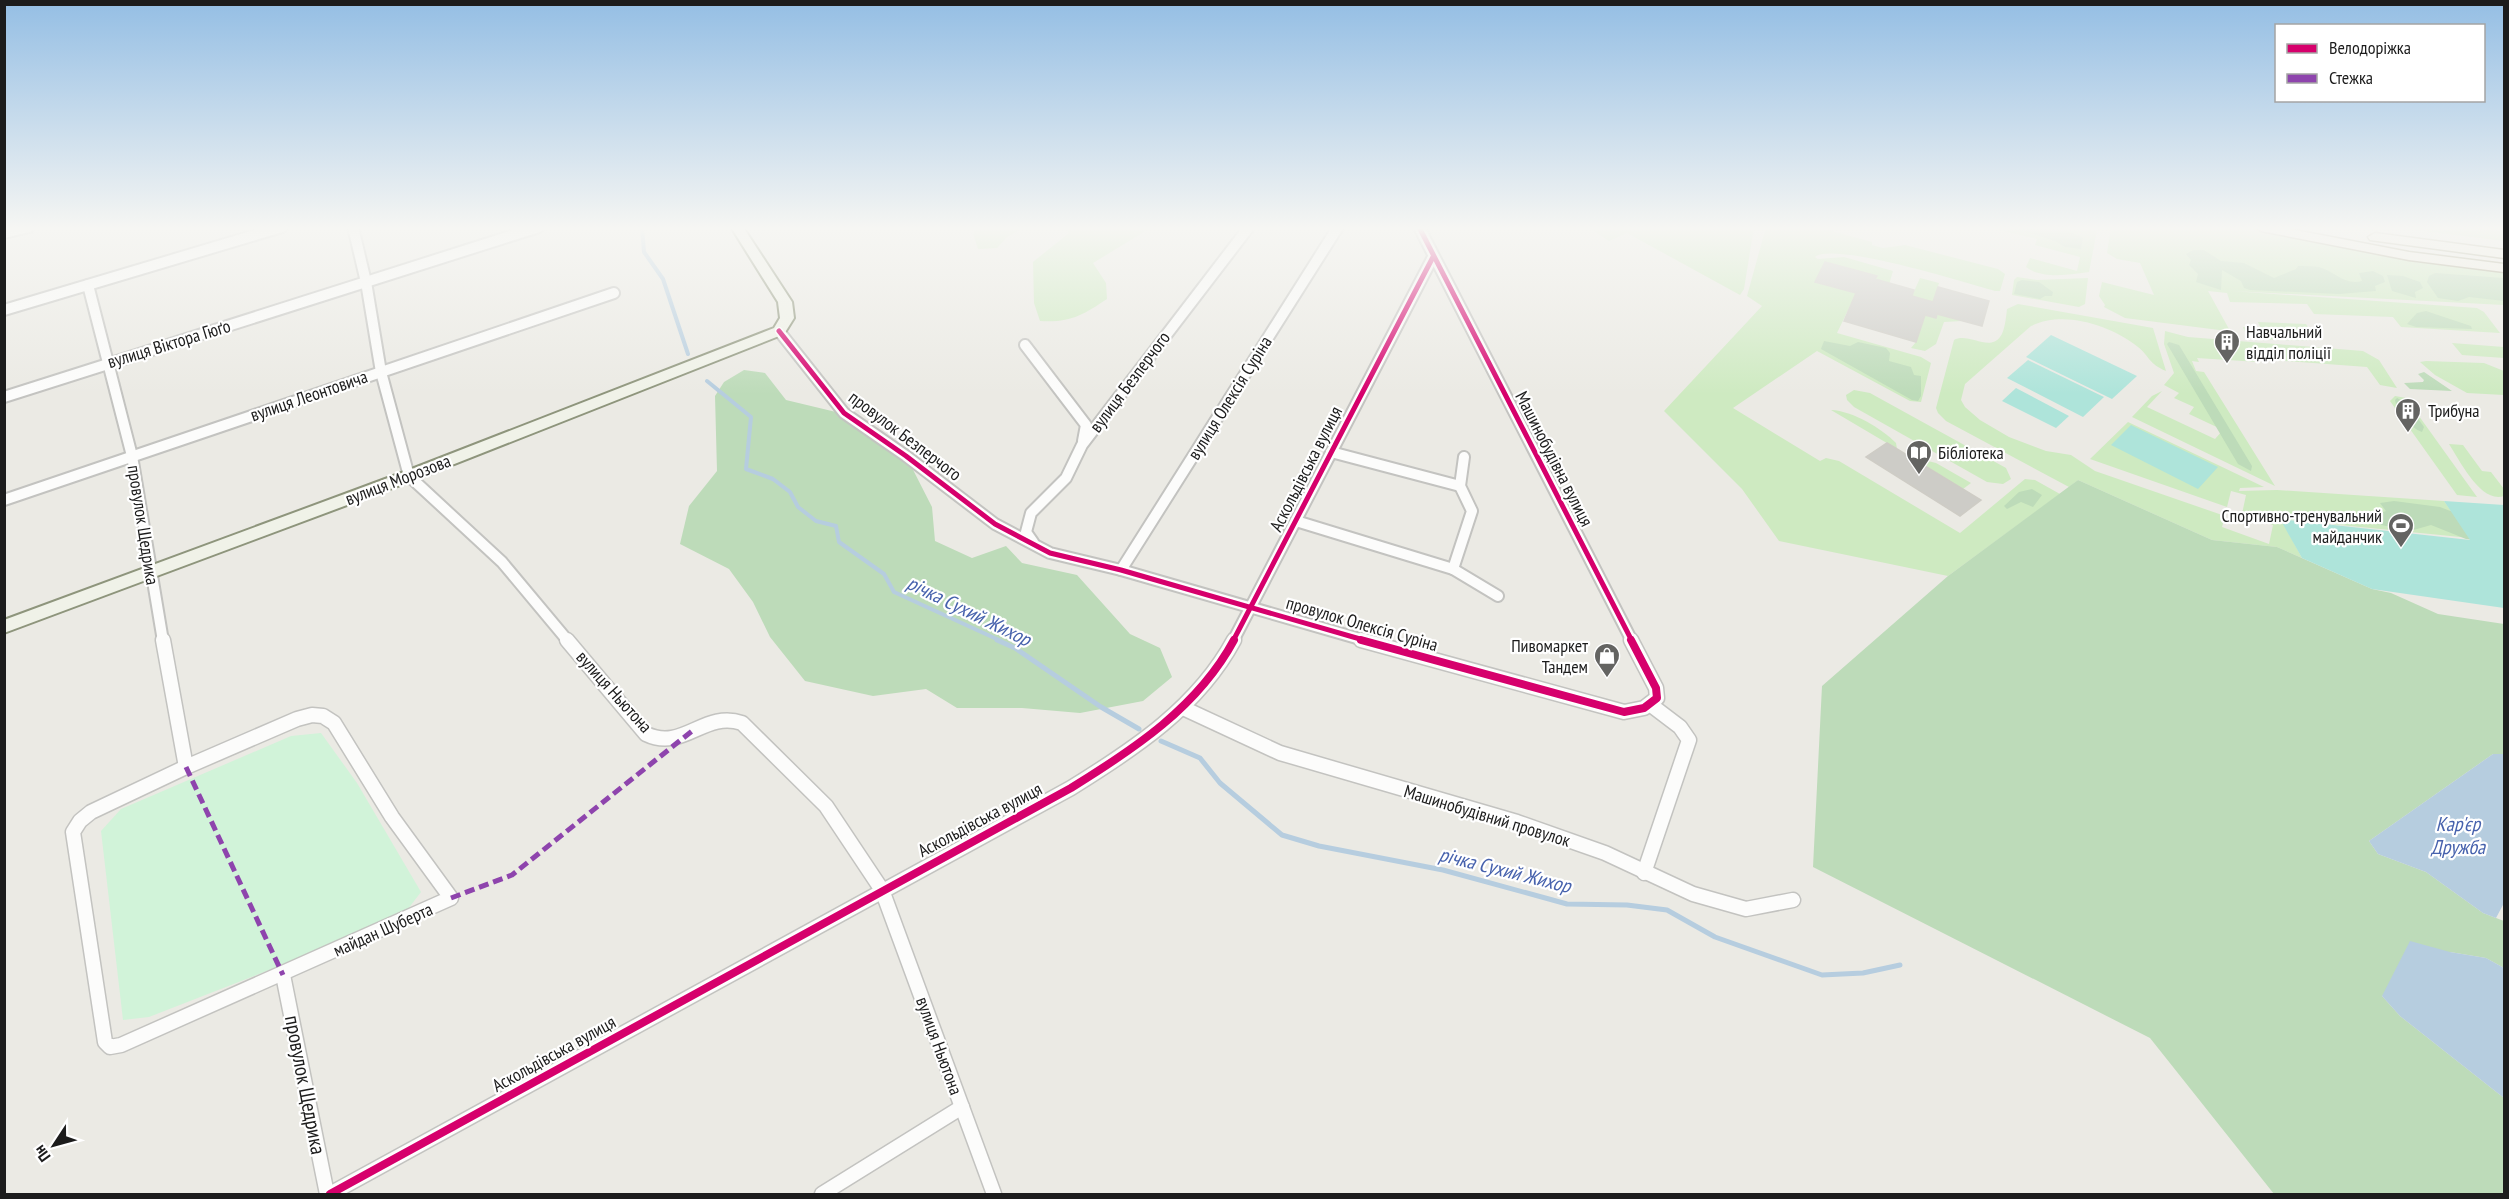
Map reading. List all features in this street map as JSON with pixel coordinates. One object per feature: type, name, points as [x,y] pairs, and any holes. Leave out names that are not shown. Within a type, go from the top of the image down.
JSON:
[{"type":"main road","points":[[773,283],[785,302],[788,313],[783,327]]},
{"type":"main road","name":"вулиця Морозова","points":[[4,627],[409,476],[783,327]]},
{"type":"street","points":[[4,310],[95,283]]},
{"type":"street","name":"вулиця Віктора Гюґо","points":[[4,396],[363,283]]},
{"type":"street","points":[[366,283],[381,372],[409,476]]},
{"type":"street","name":"вулиця Безперчого","points":[[1033,542],[1026,532],[1031,513],[1066,478],[1082,445],[1206,283]]},
{"type":"street","name":"вулиця Олексія Суріна","points":[[1121,570],[1303,283]]},
{"type":"street","name":"Аскольдівська вулиця","points":[[329,1194],[1071,788],[1127,754],[1183,708],[1221,664],[1420,283]]},
{"type":"street","name":"Машинобудівна вулиця","points":[[1446,283],[1656,688],[1657,698],[1651,705]]},
{"type":"street","name":"провулок Щедрика","points":[[88,285],[132,456],[150,572],[186,767]]},
{"type":"street","name":"вулиця Леонтовича","points":[[4,500],[614,293]]},
{"type":"street","name":"провулок Безперчого","points":[[783,327],[844,413],[906,456],[995,524],[1033,542]]},
{"type":"street","points":[[1025,345],[1086,424],[1082,445]]},
{"type":"street","points":[[1332,452],[1460,486]]},
{"type":"street","points":[[1453,569],[1472,511],[1460,486],[1464,457]]},
{"type":"street","name":"вулиця Ньютона","points":[[409,476],[502,562],[646,734],[659,740],[674,738],[720,718],[731,717],[742,723],[826,806],[882,890],[994,1194]]},
{"type":"street","points":[[1296,521],[1453,569],[1498,596]]},
{"type":"street","name":"провулок Олексія Суріна","points":[[1033,542],[1050,553],[1121,570],[1250,609],[1618,711],[1629,712],[1651,705]]},
{"type":"street","points":[[1644,873],[1689,740],[1680,727],[1651,705]]},
{"type":"street","name":"Машинобудівний провулок","points":[[1183,708],[1280,753],[1517,822],[1605,853],[1693,894],[1746,909],[1793,900]]},
{"type":"street","name":"майдан Шуберта","points":[[312,715],[323,716],[334,723],[392,817],[451,898],[283,975],[121,1045],[110,1047],[105,1042],[73,832],[80,821],[91,812],[186,767],[297,719],[312,715]]},
{"type":"street","name":"провулок Щедрика","points":[[283,975],[329,1194]]},
{"type":"street","points":[[822,1194],[962,1107]]},
{"type":"green space","points":[[1034,283],[1106,283],[1107,299],[1076,317],[1060,321],[1040,321],[1034,303]]},
{"type":"green space","points":[[1718,283],[1745,283],[1740,295]]},
{"type":"green space","points":[[1751,283],[1819,283],[1858,294],[1864,305],[1852,302],[1837,333],[1921,357],[1931,363],[1921,402],[1910,401],[1817,351],[1733,408],[1820,461],[1826,458],[1839,461],[1960,533],[2025,479],[2035,480],[2060,494],[1948,576],[1779,541],[1742,489],[1664,411],[1762,306],[1747,296]]},
{"type":"green space","points":[[1873,283],[1889,283],[1888,288]]},
{"type":"green space","points":[[1918,283],[1939,283],[1933,302],[1912,296]]},
{"type":"green space","points":[[1966,283],[2002,283],[2000,291]]},
{"type":"green space","points":[[2014,283],[2087,283],[2085,304],[2079,307],[2012,295]]},
{"type":"green space","points":[[2017,283],[2040,283],[2053,292],[2052,296],[2040,299],[2014,294]]},
{"type":"green space","points":[[2102,283],[2154,295],[2149,283],[2504,283],[2504,305],[2232,291],[2477,308],[2484,312],[2500,333],[2401,327],[2393,317],[2314,314],[2307,304],[2230,302],[2227,293],[2208,291],[2229,329],[2227,331],[2125,318],[2104,307],[2099,296]]},
{"type":"green space","points":[[2199,283],[2221,283],[2221,290]]},
{"type":"green space","points":[[2242,283],[2383,283],[2375,286],[2376,291],[2339,294],[2244,288]]},
{"type":"green space","points":[[2389,283],[2420,283],[2423,288],[2415,292],[2416,298],[2392,291]]},
{"type":"green space","points":[[2428,283],[2504,283],[2504,301],[2469,297],[2458,301],[2438,298]]},
{"type":"green space","points":[[2018,304],[2153,328],[2166,371],[2156,366],[2127,339],[2101,326],[2058,319],[2031,326],[1965,384],[1961,400],[1965,407],[1980,420],[2009,437],[2046,451],[2071,455],[2095,471],[2225,516],[2222,527],[2269,544],[2273,525],[2242,514],[2246,495],[2231,491],[2227,507],[2090,459],[2128,422],[2264,487],[2240,488],[2239,491],[2277,490],[2444,501],[2470,538],[2281,519],[2302,558],[2277,547],[2212,540],[2078,480],[2069,487],[1946,421],[1936,408],[1954,340],[1966,338],[1990,343],[1995,341],[2003,331],[2007,309]]},
{"type":"green space","points":[[2426,311],[2471,326],[2472,329],[2416,327],[2407,324],[2417,313]]},
{"type":"green space","points":[[1917,313],[1935,318],[1938,314],[1962,321],[1944,322],[1936,344],[1925,351],[1911,348],[1916,342]]},
{"type":"green space","points":[[2258,322],[2306,324],[2317,340],[2271,340],[2248,335],[2243,327],[2260,327]]},
{"type":"green space","points":[[2165,331],[2188,337],[2363,351],[2379,360],[2397,388],[2380,385],[2367,367],[2259,359],[2258,362],[2197,358],[2199,362],[2192,361],[2196,371],[2204,372],[2275,486],[2132,417],[2152,396],[2162,391],[2147,407],[2215,439],[2223,430],[2189,414],[2194,407],[2174,398],[2179,393],[2164,385],[2174,373],[2164,344]]},
{"type":"green space","points":[[1824,341],[1850,346],[1858,342],[1886,348],[1890,353],[1889,361],[1911,367],[1914,375],[1921,376],[1921,396],[1918,401],[1912,400],[1821,349]]},
{"type":"green space","points":[[2169,342],[2179,345],[2252,466],[2251,471],[2238,464],[2167,344]]},
{"type":"green space","points":[[2452,343],[2504,347],[2504,358],[2462,355]]},
{"type":"green space","points":[[2420,362],[2484,363],[2504,371],[2504,395],[2467,393],[2435,375]]},
{"type":"green space","points":[[744,370],[765,373],[786,400],[836,412],[906,456],[932,507],[935,541],[972,558],[1006,546],[1022,563],[1077,575],[1130,634],[1160,648],[1172,677],[1143,701],[1080,713],[1022,708],[957,708],[926,689],[873,696],[805,681],[770,637],[753,602],[729,569],[680,544],[689,506],[717,471],[715,396],[724,382]]},
{"type":"green space","points":[[2424,372],[2452,391],[2410,389],[2404,383],[2423,382],[2424,380],[2418,374]]},
{"type":"green space","points":[[1854,390],[1870,393],[2006,468],[2011,479],[2003,484],[1987,482],[1854,407],[1847,400],[1846,395]]},
{"type":"green space","points":[[2395,396],[2406,398],[2477,497],[2457,495],[2390,401]]},
{"type":"green space","points":[[2397,398],[2408,404],[2424,427],[2422,432],[2413,427],[2401,414],[2395,400]]},
{"type":"green space","points":[[1831,410],[1848,413],[1875,426],[1896,443],[1897,449]]},
{"type":"green space","points":[[2449,444],[2463,445],[2482,471],[2491,472],[2504,489],[2504,496],[2495,497],[2479,488]]},
{"type":"green space","points":[[1928,461],[1936,463],[1971,483],[1963,489],[1921,463]]},
{"type":"green space","points":[[2078,480],[2212,540],[2277,547],[2372,589],[2391,593],[2438,614],[2504,624],[2504,754],[2493,754],[2369,841],[2378,854],[2426,872],[2483,913],[2504,921],[2504,968],[2486,958],[2450,952],[2382,996],[2400,1016],[2504,1098],[2504,1194],[2274,1194],[2150,1038],[1813,867],[1822,686],[1948,576]]},
{"type":"green space","points":[[2032,489],[2042,495],[2033,507],[2021,502],[2007,509],[2004,506],[2019,492]]},
{"type":"green space","points":[[2394,501],[2440,507],[2458,514],[2504,543],[2466,539],[2431,525],[2410,531],[2372,523],[2369,518],[2386,511],[2380,503]]},
{"type":"green space","points":[[321,733],[357,783],[421,892],[408,909],[362,934],[149,1017],[123,1020],[101,831],[121,809],[291,736]]},
{"type":"shaded area","points":[[2051,335],[2137,376],[2112,399],[2026,357]]},
{"type":"shaded area","points":[[2028,360],[2104,397],[2083,417],[2007,378]]},
{"type":"shaded area","points":[[2016,388],[2069,416],[2056,428],[2002,401]]},
{"type":"shaded area","points":[[2131,425],[2218,467],[2198,489],[2111,445]]},
{"type":"shaded area","name":"Спортивно-тренувальний майданчик","points":[[2444,501],[2504,505],[2504,608],[2372,589],[2302,558],[2280,519],[2470,540]]},
{"type":"water","name":"Кар'єр Дружба","points":[[2493,754],[2504,754],[2504,903],[2496,918],[2483,913],[2426,872],[2378,854],[2369,841]]},
{"type":"water","points":[[2410,941],[2450,952],[2486,958],[2504,968],[2504,1098],[2400,1016],[2382,996]]},
{"type":"building","points":[[1819,283],[1889,283],[1914,290],[1912,296],[1933,302],[1938,287],[1989,301],[1982,326],[1937,314],[1936,318],[1925,315],[1916,342],[1844,321],[1856,293]]},
{"type":"building","name":"Бібліотека","points":[[1887,443],[1981,500],[1960,516],[1866,457]]},
{"type":"waterway","name":"річка Сухий Жихор","points":[[664,283],[688,354]]},
{"type":"waterway","name":"річка Сухий Жихор","points":[[707,381],[751,417],[746,469],[773,479],[790,492],[798,507],[816,521],[836,526],[839,542],[884,574],[894,592],[1001,641]]},
{"type":"waterway","name":"річка Сухий Жихор","points":[[997,640],[1015,648],[1101,707],[1139,729]]},
{"type":"waterway","name":"річка Сухий Жихор","points":[[1161,741],[1200,758],[1220,783],[1282,835],[1319,846],[1443,870],[1567,904],[1627,905],[1667,910],[1715,937],[1822,975],[1863,973],[1900,965]]},
{"type":"marked path","points":[[451,898],[512,875],[692,731]]},
{"type":"marked path","points":[[186,767],[283,975]]},
{"type":"cycle path","points":[[330,1194],[1071,788],[1127,754],[1183,708],[1221,664],[1419,283]]},
{"type":"cycle path","points":[[779,331],[844,413],[906,456],[995,524],[1050,553],[1121,570],[1250,609],[1618,711],[1629,712],[1644,708],[1657,698],[1656,688],[1448,283]]},
{"type":"place","name":"Навчальний відділ поліції","points":[[2227,365]]},
{"type":"place","name":"Трибуна","points":[[2408,434]]},
{"type":"place","name":"Бібліотека","points":[[1919,476]]},
{"type":"place","name":"Спортивно-тренувальний майданчик","points":[[2401,549]]},
{"type":"place","name":"Пивомаркет Тандем","points":[[1607,679]]}]
